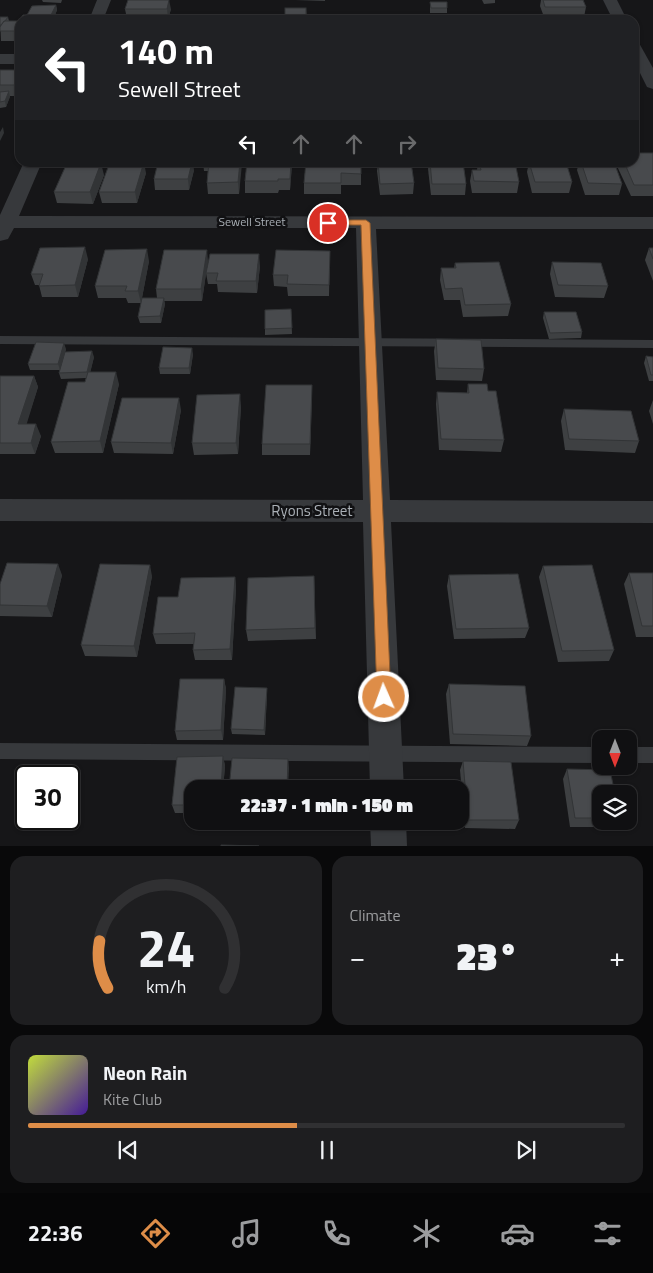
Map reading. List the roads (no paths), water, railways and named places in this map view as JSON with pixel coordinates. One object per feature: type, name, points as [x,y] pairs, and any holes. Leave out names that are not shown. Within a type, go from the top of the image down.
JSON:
[{"type":"street","points":[[98,15],[104,0]]},
{"type":"street","points":[[610,0],[618,15]]},
{"type":"street","points":[[0,59],[15,59]]},
{"type":"street","points":[[639,61],[653,84]]},
{"type":"street","points":[[2,227],[31,167]]},
{"type":"street","points":[[366,223],[387,780]]},
{"type":"street","name":"Sewell Street","points":[[2,227],[366,223],[653,223]]},
{"type":"street","name":"Ryons Street","points":[[0,510],[653,512]]},
{"type":"street","points":[[388,830],[389,846]]},
{"type":"lane","points":[[0,340],[653,344]]},
{"type":"lane","points":[[0,751],[592,755]]},
{"type":"lane","points":[[638,755],[653,755]]}]
